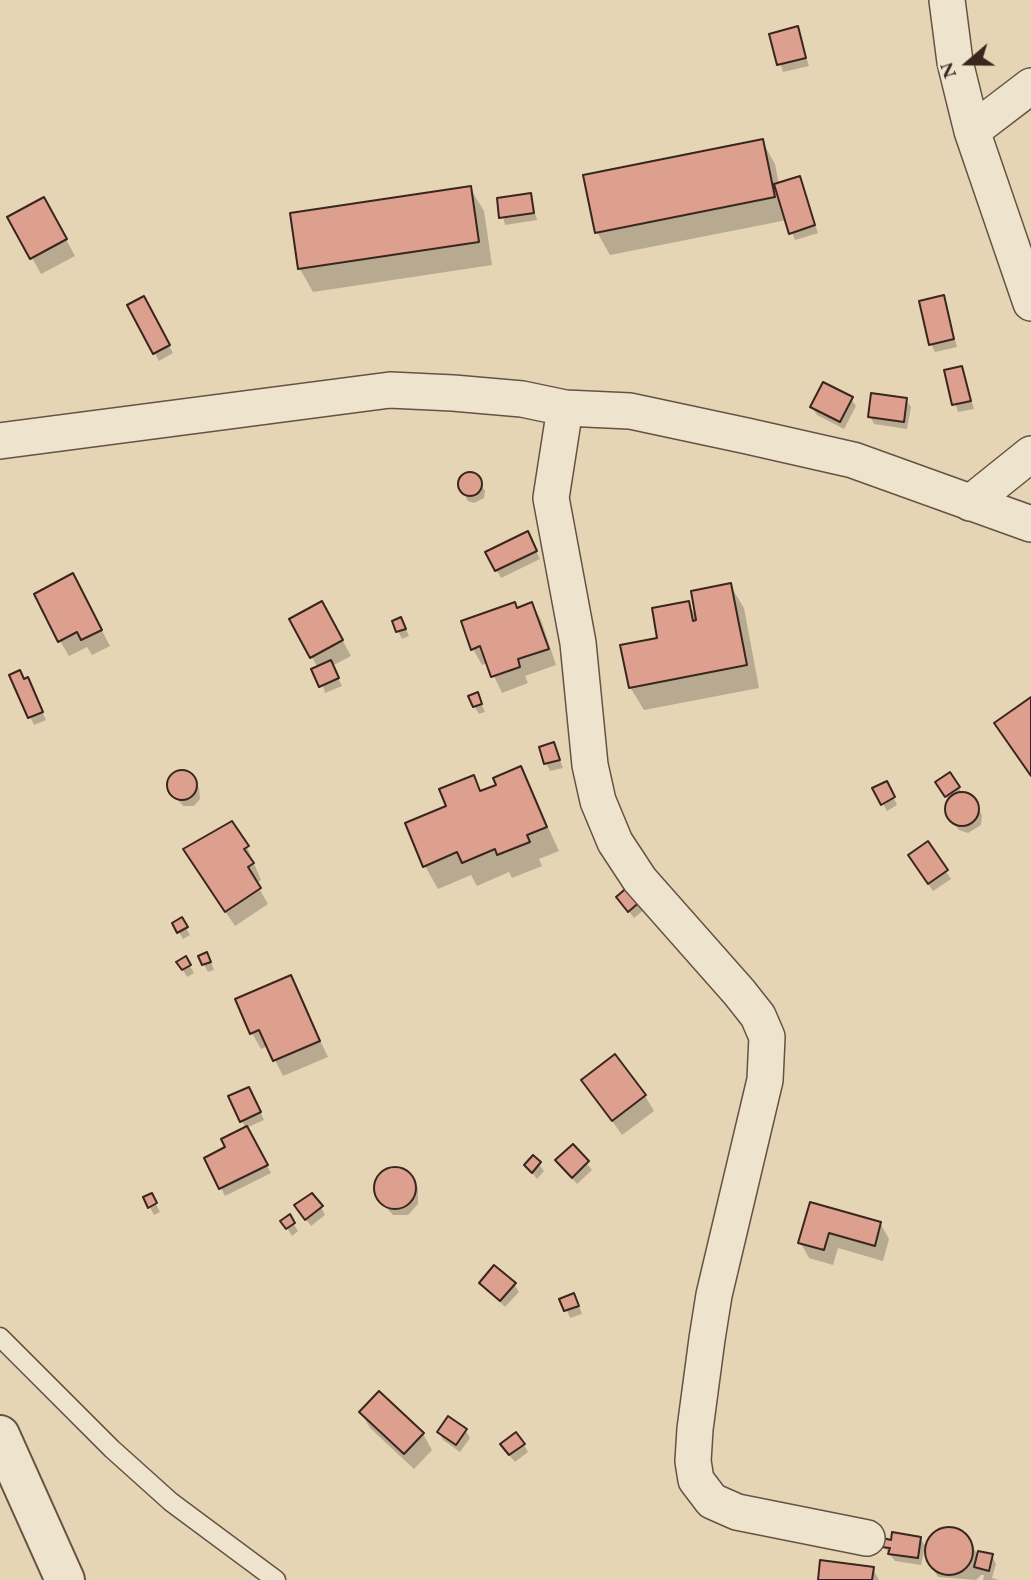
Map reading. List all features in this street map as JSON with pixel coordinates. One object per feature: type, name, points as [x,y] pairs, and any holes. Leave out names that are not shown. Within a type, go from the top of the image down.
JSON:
[{"type":"street","points":[[947,0],[955,62],[972,131],[1031,303]]},
{"type":"street","points":[[972,131],[1031,86]]},
{"type":"street","points":[[0,442],[390,390],[522,399],[565,408],[630,411],[840,457],[1031,523]]},
{"type":"street","points":[[565,408],[551,498],[578,643],[590,765],[598,801],[615,842],[640,880],[739,992],[758,1016],[766,1037],[765,1080],[714,1295],[707,1339],[694,1451],[696,1480],[712,1501],[737,1512],[867,1538]]},
{"type":"street","points":[[970,503],[1031,454]]},
{"type":"street","points":[[0,1435],[65,1580]]},
{"type":"lane","points":[[0,1337],[112,1449],[171,1502],[276,1580]]},
{"type":"building","points":[[798,26],[806,58],[777,65],[769,34]]},
{"type":"building","points":[[763,139],[775,197],[595,233],[583,175]]},
{"type":"building","points":[[800,176],[815,225],[789,234],[774,184]]},
{"type":"building","points":[[471,186],[479,242],[298,269],[290,213]]},
{"type":"building","points":[[531,193],[534,213],[499,218],[497,198]]},
{"type":"building","points":[[44,197],[67,239],[30,259],[7,217]]},
{"type":"building","points":[[944,295],[954,339],[929,345],[919,301]]},
{"type":"building","points":[[144,296],[170,345],[153,354],[127,305]]},
{"type":"building","points":[[962,366],[971,401],[952,405],[944,370]]},
{"type":"building","points":[[823,382],[853,397],[840,422],[810,407]]},
{"type":"building","points":[[871,393],[907,398],[904,422],[868,417]]},
{"type":"building","points":[[470,472],[481,479],[482,484],[475,495],[470,496],[459,489],[458,484],[465,473]]},
{"type":"building","points":[[528,531],[537,551],[495,571],[485,552]]},
{"type":"building","points":[[73,573],[102,630],[81,640],[77,632],[58,642],[34,594]]},
{"type":"building","points":[[731,583],[747,665],[629,688],[620,645],[657,638],[652,608],[689,601],[693,621],[696,620],[691,591]]},
{"type":"building","points":[[322,601],[343,640],[310,658],[289,619]]},
{"type":"building","points":[[515,602],[517,608],[532,602],[549,649],[518,659],[520,667],[491,677],[480,646],[471,650],[461,621]]},
{"type":"building","points":[[401,617],[406,629],[396,632],[392,621]]},
{"type":"building","points":[[331,660],[339,678],[319,687],[311,669]]},
{"type":"building","points":[[20,670],[24,679],[28,677],[43,712],[28,718],[9,675]]},
{"type":"building","points":[[478,692],[482,704],[473,707],[468,696]]},
{"type":"building","points":[[1031,697],[1031,776],[994,723]]},
{"type":"building","points":[[554,742],[560,760],[544,764],[539,747]]},
{"type":"building","points":[[521,766],[547,827],[527,835],[530,842],[497,855],[495,849],[462,863],[457,852],[423,867],[405,823],[446,806],[439,789],[474,775],[480,791],[496,785],[493,778]]},
{"type":"building","points":[[182,770],[193,774],[197,785],[193,796],[182,800],[171,796],[167,785],[171,774]]},
{"type":"building","points":[[950,772],[960,787],[945,797],[935,782]]},
{"type":"building","points":[[887,781],[895,797],[881,805],[872,788]]},
{"type":"building","points":[[962,792],[974,797],[979,809],[974,821],[962,826],[950,821],[945,809],[950,797]]},
{"type":"building","points":[[232,821],[249,846],[244,849],[254,863],[248,867],[261,888],[225,912],[183,849]]},
{"type":"building","points":[[928,841],[948,870],[928,884],[908,855]]},
{"type":"building","points":[[630,885],[642,900],[628,912],[616,897]]},
{"type":"building","points":[[182,917],[188,927],[177,933],[172,923]]},
{"type":"building","points":[[207,952],[211,962],[202,965],[198,956]]},
{"type":"building","points":[[186,956],[191,965],[182,970],[176,962]]},
{"type":"building","points":[[291,975],[320,1041],[273,1061],[259,1030],[250,1034],[235,999]]},
{"type":"building","points":[[615,1054],[646,1095],[612,1121],[581,1080]]},
{"type":"building","points":[[249,1087],[261,1112],[240,1122],[228,1096]]},
{"type":"building","points":[[247,1126],[268,1165],[219,1189],[204,1158],[225,1147],[221,1139]]},
{"type":"building","points":[[573,1144],[589,1161],[572,1178],[555,1160]]},
{"type":"building","points":[[533,1155],[541,1162],[532,1173],[524,1165]]},
{"type":"building","points":[[395,1167],[410,1173],[416,1188],[410,1203],[395,1209],[380,1203],[374,1188],[380,1173]]},
{"type":"building","points":[[152,1193],[157,1203],[148,1208],[143,1197]]},
{"type":"building","points":[[312,1193],[323,1206],[305,1220],[294,1205]]},
{"type":"building","points":[[810,1202],[881,1222],[875,1246],[829,1233],[824,1250],[798,1243]]},
{"type":"building","points":[[290,1214],[295,1223],[286,1229],[280,1221]]},
{"type":"building","points":[[494,1265],[516,1283],[500,1301],[479,1283]]},
{"type":"building","points":[[574,1293],[579,1306],[564,1311],[559,1299]]},
{"type":"building","points":[[379,1391],[424,1433],[404,1454],[359,1412]]},
{"type":"building","points":[[448,1416],[467,1429],[456,1445],[437,1432]]},
{"type":"building","points":[[516,1432],[525,1444],[509,1455],[500,1444]]},
{"type":"building","points":[[949,1527],[966,1534],[973,1551],[966,1568],[949,1575],[932,1568],[925,1551],[932,1534]]},
{"type":"building","points":[[892,1532],[921,1537],[918,1558],[888,1554],[890,1548],[881,1547],[883,1538],[891,1540]]},
{"type":"building","points":[[978,1551],[993,1554],[989,1571],[974,1567]]},
{"type":"building","points":[[820,1560],[874,1567],[872,1580],[818,1580]]}]
